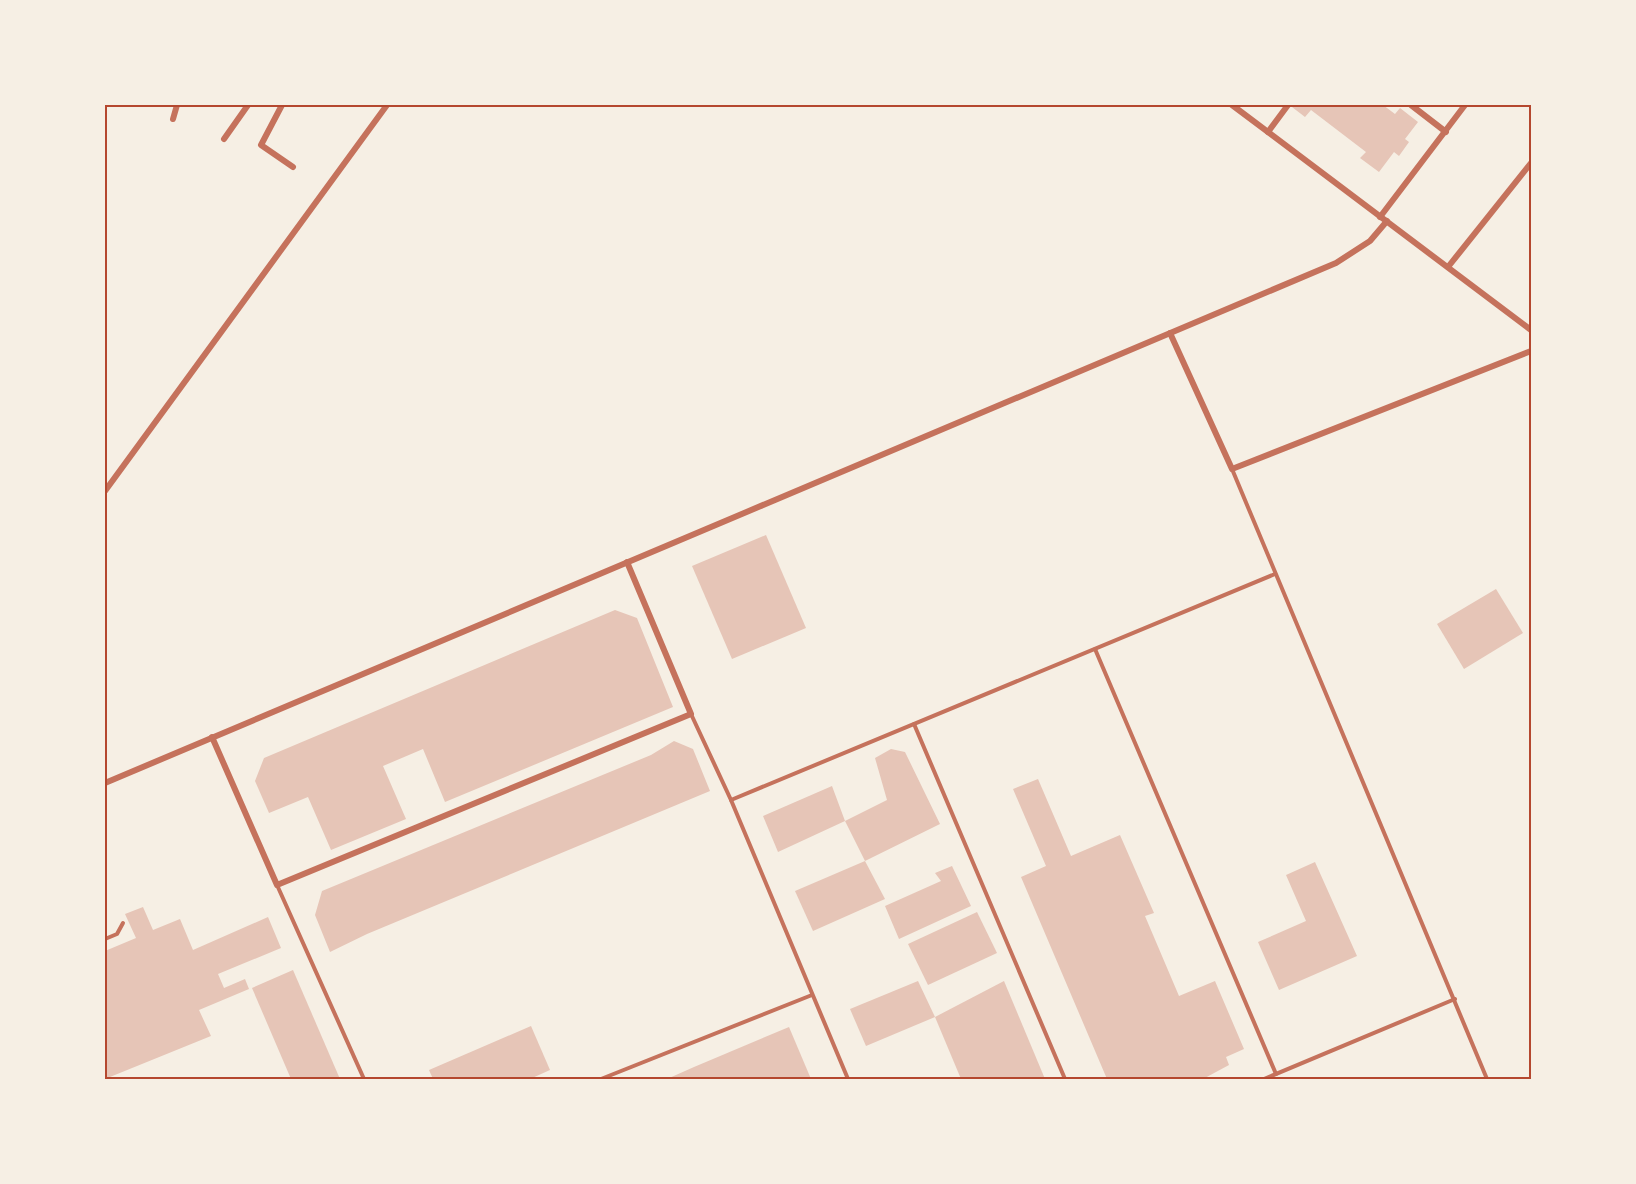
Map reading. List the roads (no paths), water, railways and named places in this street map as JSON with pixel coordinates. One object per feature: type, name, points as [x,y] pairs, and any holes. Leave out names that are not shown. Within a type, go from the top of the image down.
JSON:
[{"type":"street","points":[[174,119],[177,105]]},
{"type":"street","points":[[224,139],[248,105]]},
{"type":"street","points":[[282,105],[261,145],[293,167]]},
{"type":"street","points":[[105,491],[387,105]]},
{"type":"street","points":[[1232,105],[1531,330]]},
{"type":"street","points":[[1268,132],[1288,105]]},
{"type":"street","points":[[1411,105],[1446,132]]},
{"type":"street","points":[[1380,217],[1465,105]]},
{"type":"street","points":[[1448,267],[1530,167]]},
{"type":"street","points":[[105,783],[1348,257],[1370,241],[1387,221]]},
{"type":"street","points":[[1170,333],[1232,469],[1531,351]]},
{"type":"street","points":[[212,737],[277,885],[691,714],[627,562]]},
{"type":"lane","points":[[1232,469],[1487,1079]]},
{"type":"lane","points":[[731,800],[1275,574]]},
{"type":"lane","points":[[1095,649],[1276,1074]]},
{"type":"lane","points":[[691,714],[731,800],[848,1079]]},
{"type":"lane","points":[[914,724],[1065,1079]]},
{"type":"lane","points":[[277,885],[364,1079]]},
{"type":"lane","points":[[105,939],[117,934],[123,923]]},
{"type":"lane","points":[[601,1079],[812,995]]},
{"type":"lane","points":[[1264,1079],[1455,999]]}]
